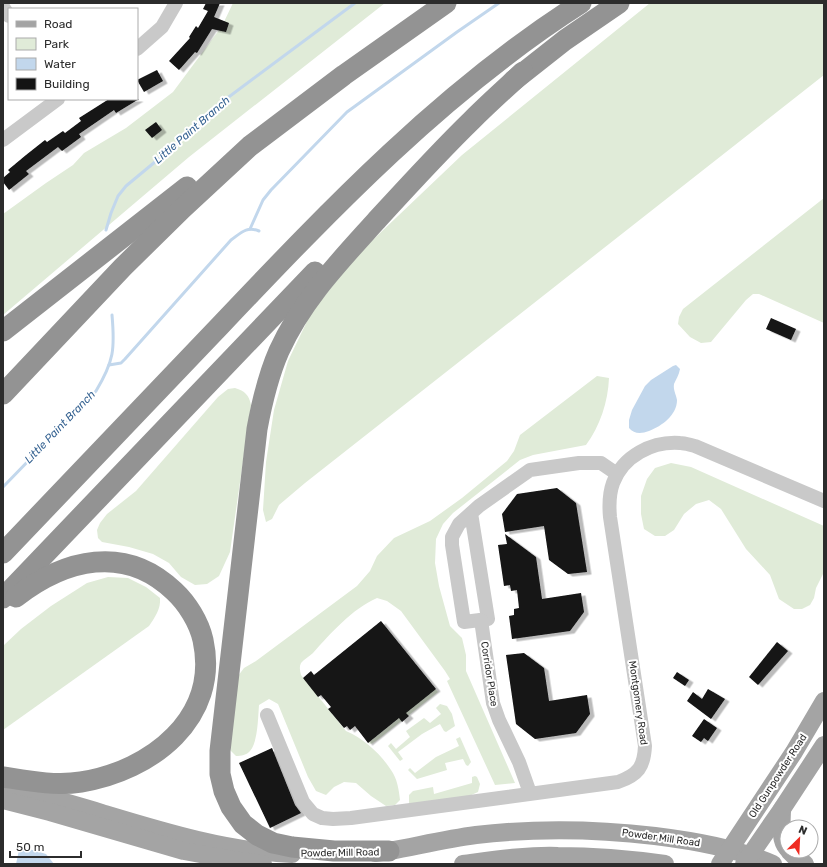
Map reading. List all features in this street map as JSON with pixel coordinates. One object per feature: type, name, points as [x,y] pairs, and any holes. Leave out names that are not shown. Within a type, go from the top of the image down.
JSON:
[{"type":"highway","points":[[3,394],[123,267],[250,146],[446,3]]},
{"type":"highway","points":[[3,553],[269,274],[355,186],[399,144],[453,97],[508,53],[580,3]]},
{"type":"highway","points":[[3,598],[423,159],[469,116],[523,72],[565,40],[619,3]]},
{"type":"highway","points":[[389,851],[334,851],[292,847],[273,843],[257,835],[243,824],[231,807],[224,791],[220,774],[220,751],[257,429],[268,378],[276,358],[290,330],[309,299],[331,271],[428,164],[523,72]]},
{"type":"highway","points":[[3,331],[176,197],[226,154],[250,146]]},
{"type":"highway","points":[[3,607],[28,587],[68,567],[93,562],[120,562],[144,569],[164,581],[182,598],[194,616],[203,638],[206,662],[203,684],[197,706],[185,726],[168,744],[146,760],[118,772],[81,782],[37,782],[3,777]]},
{"type":"main road","name":"Old Gunpowder Road","points":[[730,849],[794,752],[824,701]]},
{"type":"main road","name":"Old Gunpowder Road","points":[[747,860],[824,745]]},
{"type":"main road","name":"Powder Mill Road","points":[[3,785],[187,838],[233,847],[278,853],[318,855],[354,854],[389,851],[475,835],[558,829],[642,834],[678,839],[730,849],[747,860],[773,864]]},
{"type":"main road","points":[[3,800],[184,851],[263,864]]},
{"type":"main road","points":[[781,819],[782,809]]},
{"type":"main road","points":[[720,864],[730,849]]},
{"type":"main road","points":[[463,864],[522,857],[557,856],[601,857],[665,864]]},
{"type":"street","points":[[138,48],[162,27],[176,3]]},
{"type":"street","points":[[3,140],[57,100]]},
{"type":"street","name":"Montgomery Road","points":[[267,715],[303,802],[313,814],[322,818],[351,818],[618,782],[637,772],[642,764],[645,746],[610,517],[610,494],[617,474],[627,462],[639,452],[659,444],[681,442],[695,446],[824,501]]},
{"type":"street","points":[[471,513],[488,619],[464,622],[452,545],[452,537],[458,524],[471,513],[521,475],[530,470],[579,463],[601,463],[617,474]]},
{"type":"street","name":"Corridor Place","points":[[481,620],[493,703],[499,720],[519,762],[530,794]]},
{"type":"green space","points":[[233,3],[385,3],[189,157],[3,315],[3,214],[73,165],[84,153],[126,128],[173,92],[222,26]]},
{"type":"green space","points":[[650,3],[824,3],[824,75],[305,483],[279,505],[272,519],[266,522],[263,510],[266,462],[274,410],[288,361],[311,313],[357,255],[462,155]]},
{"type":"green space","points":[[824,198],[824,323],[759,294],[753,294],[746,300],[711,342],[701,343],[690,337],[678,324],[679,317],[683,309]]},
{"type":"green space","points":[[597,376],[609,378],[607,396],[599,422],[586,445],[533,455],[520,460],[453,513],[443,524],[436,539],[435,563],[439,586],[450,626],[462,638],[466,655],[466,671],[515,783],[495,785],[447,681],[450,679],[445,671],[401,611],[387,601],[377,598],[359,608],[342,622],[313,653],[300,664],[300,670],[301,675],[346,731],[365,742],[377,752],[387,764],[396,780],[400,800],[395,805],[386,806],[356,783],[344,782],[334,787],[326,795],[316,791],[308,777],[278,704],[269,699],[259,705],[257,729],[253,747],[247,753],[236,756],[231,751],[228,744],[238,676],[244,668],[256,661],[357,586],[370,571],[377,556],[394,538],[430,521],[462,498],[507,461],[514,451],[520,435]]},
{"type":"green space","points":[[235,388],[246,394],[251,405],[230,552],[219,576],[207,584],[195,585],[181,577],[169,563],[153,554],[129,547],[102,542],[98,538],[97,530],[107,514],[136,491],[218,397],[228,389]]},
{"type":"green space","points":[[671,463],[691,467],[824,526],[824,572],[810,605],[802,609],[794,609],[779,599],[770,575],[746,549],[721,509],[709,500],[696,504],[684,514],[674,530],[665,536],[655,536],[644,529],[641,514],[641,496],[647,479],[655,468]]},
{"type":"green space","points":[[108,577],[128,578],[146,587],[160,598],[159,609],[149,626],[3,730],[3,646],[21,629],[51,606],[87,583]]},
{"type":"green space","points":[[435,689],[438,692],[376,741],[371,744],[368,743]]},
{"type":"green space","points":[[440,704],[447,706],[452,714],[455,726],[446,732],[440,724],[422,734],[398,752],[403,759],[400,761],[388,746],[391,743],[396,749],[410,737],[406,731],[424,718],[430,723],[441,714],[436,708]]},
{"type":"green space","points":[[460,737],[471,762],[468,766],[463,759],[445,763],[447,770],[417,779],[408,770],[410,768],[415,773],[436,757],[459,746],[456,739]]},
{"type":"green space","points":[[475,776],[480,784],[478,792],[469,796],[409,804],[409,795],[413,791],[433,787],[434,794],[472,783],[472,777]]},
{"type":"water","points":[[676,365],[680,369],[674,384],[677,400],[672,415],[664,423],[649,431],[640,433],[633,431],[629,428],[629,420],[632,410],[645,386],[651,380]]},
{"type":"water","points":[[29,849],[46,854],[54,864],[16,864],[19,850]]},
{"type":"building","points":[[206,3],[220,3],[214,17],[229,23],[226,32],[212,29],[197,53],[195,52],[179,70],[169,61],[190,38],[189,37],[196,26],[198,28],[208,11],[203,9]]},
{"type":"building","points":[[157,70],[163,81],[144,92],[138,80]]},
{"type":"building","points":[[107,100],[137,100],[116,113],[114,110],[79,134],[81,137],[62,151],[58,147],[26,171],[29,174],[9,190],[3,182],[3,178],[10,172],[8,170],[45,140],[47,142],[63,131],[65,133],[81,121],[79,118]]},
{"type":"building","points":[[156,122],[162,130],[152,138],[145,130]]},
{"type":"building","points":[[771,318],[796,329],[791,340],[766,329]]},
{"type":"building","points":[[557,488],[576,503],[587,572],[568,574],[549,560],[544,526],[505,532],[502,514],[517,494]]},
{"type":"building","points":[[505,534],[536,557],[542,599],[581,593],[584,612],[570,631],[512,639],[509,616],[514,615],[514,609],[519,608],[517,590],[511,591],[510,585],[504,586],[498,545],[507,544]]},
{"type":"building","points":[[381,621],[436,689],[406,713],[409,716],[402,722],[399,718],[368,743],[355,726],[350,730],[347,726],[344,728],[328,709],[331,707],[321,695],[318,697],[303,678],[311,671],[314,675]]},
{"type":"building","points":[[777,642],[788,651],[758,685],[749,677]]},
{"type":"building","points":[[524,653],[544,668],[549,701],[587,695],[590,714],[576,733],[535,739],[516,724],[506,655]]},
{"type":"building","points":[[677,672],[689,680],[685,686],[673,678]]},
{"type":"building","points":[[708,689],[725,699],[711,719],[687,701],[693,692],[702,699]]},
{"type":"building","points":[[704,719],[717,728],[708,741],[704,738],[701,742],[692,736]]},
{"type":"building","points":[[272,748],[295,805],[301,813],[270,828],[239,763]]},
{"type":"waterway","name":"Little Paint Branch","points":[[106,230],[118,196],[126,186],[179,142],[214,108],[355,3]]},
{"type":"waterway","points":[[250,229],[263,200],[271,190],[347,112],[499,3]]},
{"type":"waterway","points":[[109,365],[121,363],[125,359],[231,240],[247,230],[251,229],[259,231]]},
{"type":"waterway","name":"Little Paint Branch","points":[[3,487],[96,391],[107,371],[112,354],[112,315]]}]
